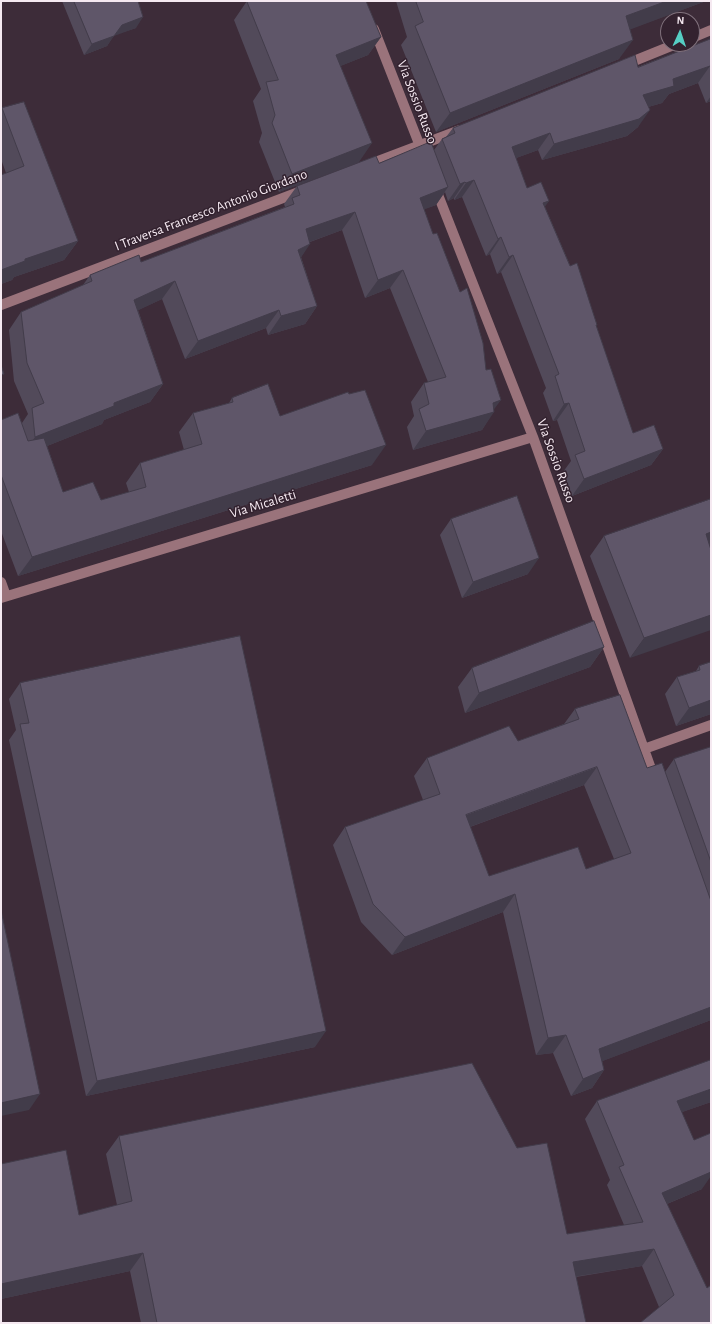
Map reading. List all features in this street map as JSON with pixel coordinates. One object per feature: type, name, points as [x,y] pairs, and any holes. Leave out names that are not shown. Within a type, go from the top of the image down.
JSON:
[{"type":"street","name":"Via Sossio Russo","points":[[371,23],[533,437],[657,786]]},
{"type":"street","points":[[700,35],[711,30]]},
{"type":"street","points":[[617,67],[660,50]]},
{"type":"street","points":[[360,168],[471,126]]},
{"type":"street","name":"I Traversa Francesco Antonio Giordano","points":[[1,304],[315,186]]},
{"type":"street","name":"Via Micaletti","points":[[4,597],[533,437]]},
{"type":"street","points":[[1,582],[4,597]]},
{"type":"street","points":[[644,749],[711,725]]},
{"type":"building","points":[[74,1],[138,1],[143,17],[122,25],[114,36],[92,44]]},
{"type":"building","points":[[247,1],[366,1],[381,37],[336,55],[372,143],[292,174],[272,123],[275,115],[266,82],[278,80]]},
{"type":"building","points":[[416,1],[667,1],[626,16],[633,40],[450,113],[415,26],[423,22]]},
{"type":"building","points":[[711,39],[711,69],[710,66],[673,79],[674,86],[643,95],[650,110],[639,119],[554,144],[550,133],[512,147],[527,188],[541,182],[549,201],[543,203],[570,266],[577,263],[596,325],[633,433],[654,425],[663,449],[584,479],[575,455],[585,451],[569,403],[564,404],[555,376],[559,374],[513,255],[509,257],[501,237],[498,239],[474,180],[460,184],[442,139],[455,133],[453,128],[635,55],[638,67],[677,52],[700,52],[700,43]]},
{"type":"building","points":[[24,102],[78,241],[25,259],[25,261],[1,270],[1,175],[24,166],[2,108]]},
{"type":"building","points":[[431,142],[448,187],[420,198],[433,234],[437,233],[460,292],[467,288],[483,343],[486,370],[491,369],[501,400],[493,403],[494,412],[426,431],[419,409],[429,404],[424,383],[446,377],[403,270],[378,280],[355,212],[306,229],[310,244],[298,250],[317,306],[281,316],[279,310],[198,341],[175,281],[134,300],[163,384],[114,403],[114,406],[35,437],[32,408],[44,403],[27,363],[21,312],[92,281],[90,275],[139,255],[141,262],[294,204],[292,198],[300,195],[297,186],[376,156],[379,163]]},
{"type":"building","points":[[1,365],[4,374],[1,375]]},
{"type":"building","points":[[268,384],[280,416],[348,392],[349,394],[365,390],[386,445],[32,557],[1,475],[1,420],[18,413],[28,441],[44,438],[63,492],[93,482],[101,500],[146,487],[140,463],[202,444],[193,413],[233,402],[232,398]]},
{"type":"building","points":[[517,496],[539,558],[473,582],[451,519]]},
{"type":"building","points":[[711,499],[711,532],[706,534],[711,550],[711,615],[644,638],[604,536]]},
{"type":"building","points":[[594,621],[604,647],[479,693],[472,668]]},
{"type":"building","points":[[240,636],[326,1031],[97,1081],[20,724],[29,723],[20,683]]},
{"type":"building","points":[[711,662],[711,700],[689,708],[677,677],[700,670],[699,666]]},
{"type":"building","points":[[620,695],[647,768],[662,763],[711,901],[711,1007],[599,1049],[604,1070],[583,1079],[566,1035],[548,1038],[515,894],[405,937],[373,904],[345,827],[440,794],[427,758],[509,726],[518,741],[579,719],[575,709]],"holes":[[[597,767],[631,853],[586,869],[578,847],[489,876],[466,815]]]},
{"type":"building","points":[[711,747],[711,862],[674,759]]},
{"type":"building","points":[[1,910],[40,1094],[1,1103]]},
{"type":"building","points":[[711,1060],[711,1089],[677,1101],[694,1140],[711,1133],[711,1172],[662,1193],[707,1288],[711,1285],[711,1323],[640,1323],[674,1295],[654,1249],[573,1262],[586,1323],[157,1323],[143,1253],[1,1284],[1,1164],[66,1150],[79,1215],[132,1201],[119,1136],[472,1063],[517,1148],[547,1143],[567,1234],[643,1222],[619,1167],[624,1165],[597,1101]]}]
